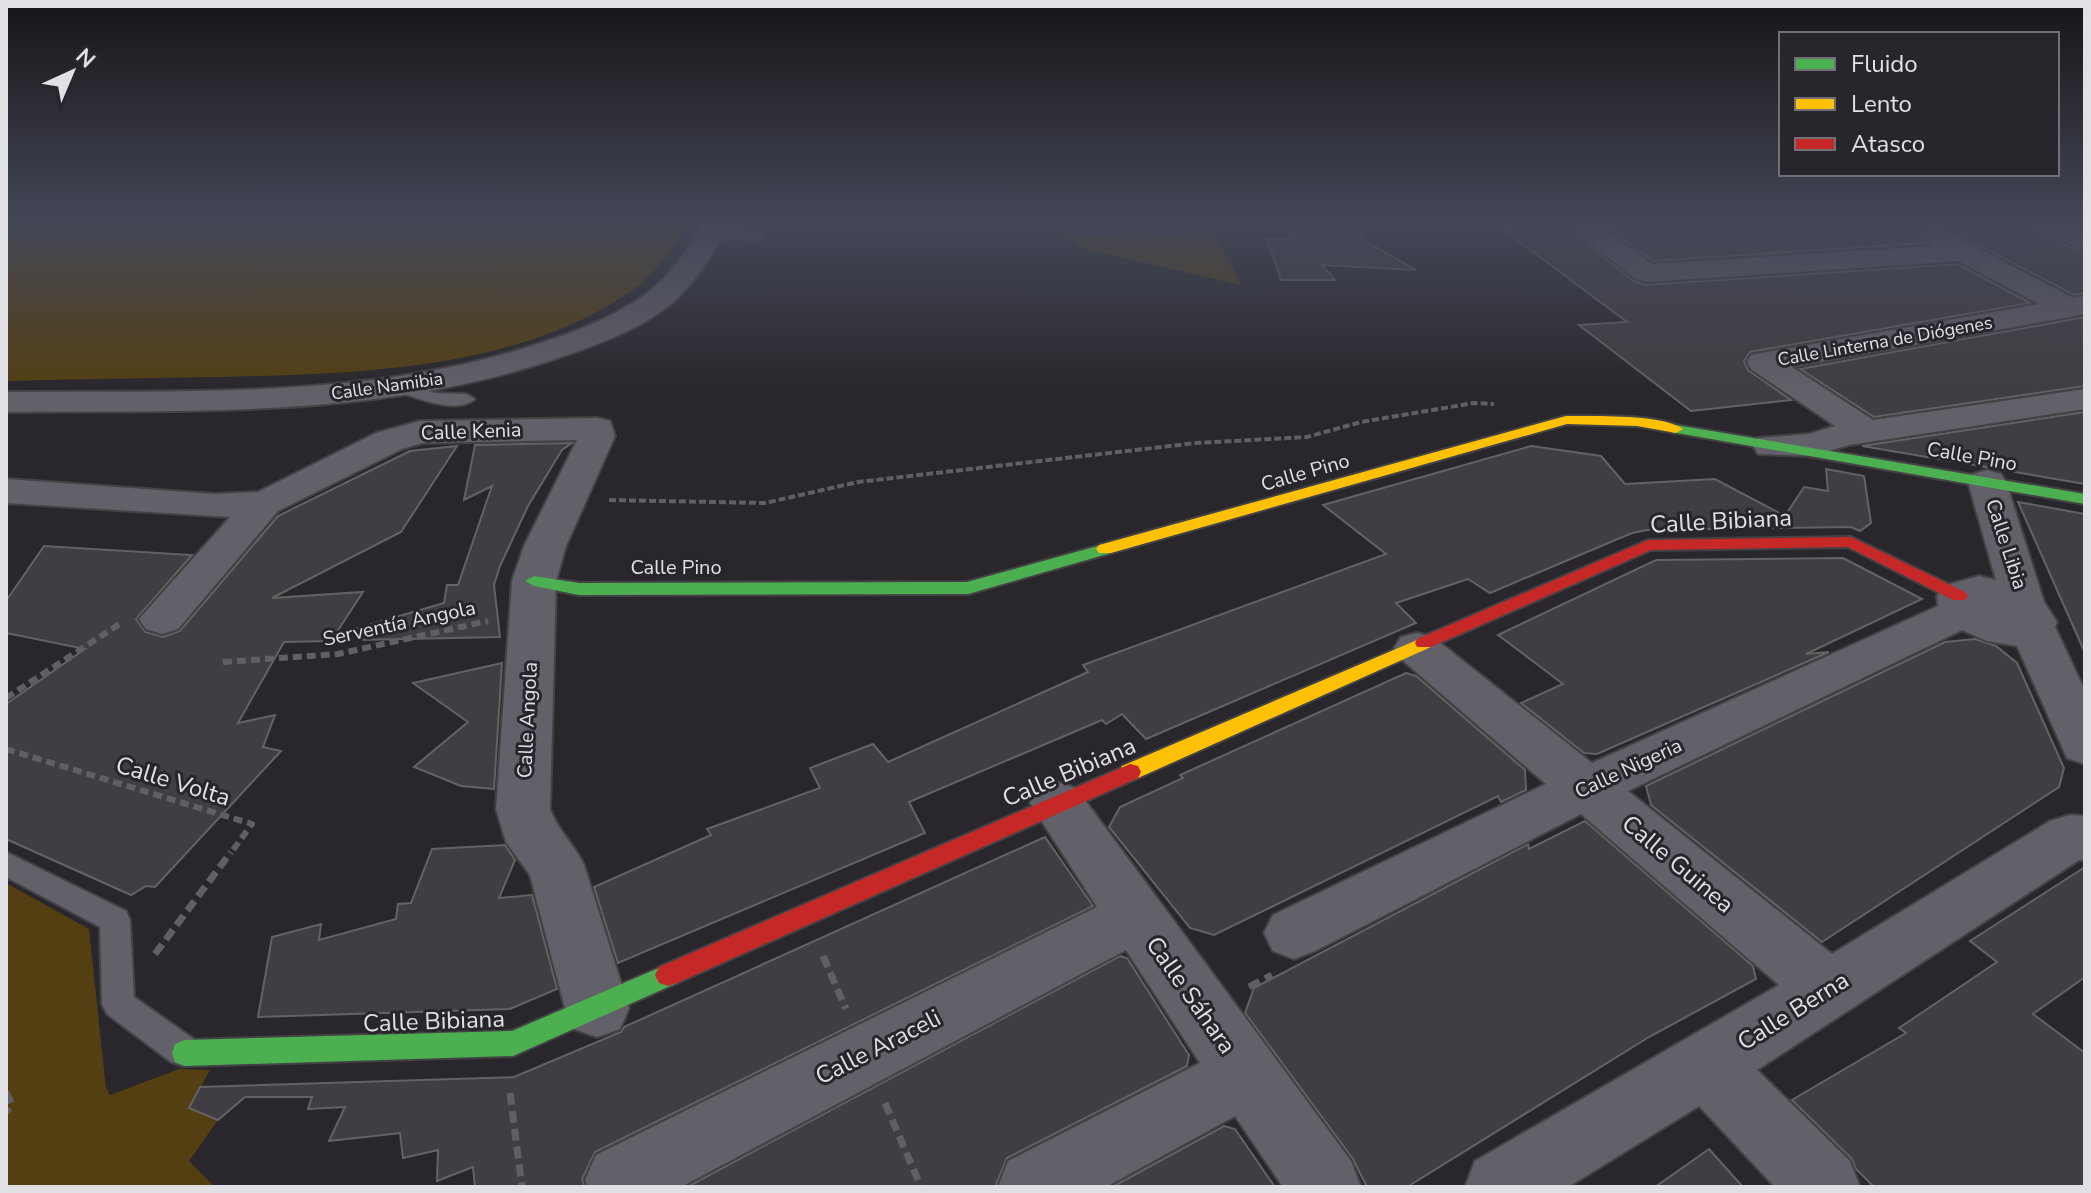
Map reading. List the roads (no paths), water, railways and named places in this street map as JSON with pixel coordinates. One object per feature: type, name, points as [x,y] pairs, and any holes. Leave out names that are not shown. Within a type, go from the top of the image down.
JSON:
[{"type":"street","name":"Calle Namibia","points":[[6,402],[320,396],[402,387],[514,363],[622,322],[654,303],[676,281]]},
{"type":"street","points":[[2023,281],[2077,307]]},
{"type":"street","name":"Calle Linterna de Diógenes","points":[[1869,433],[1763,362],[2077,307]]},
{"type":"street","points":[[1771,446],[1812,445],[1844,435],[2085,399]]},
{"type":"street","name":"Calle Pino","points":[[533,596],[579,589],[968,588],[1549,425],[1600,419],[1637,422],[2085,499]]},
{"type":"street","name":"Calle Angola","points":[[597,429],[597,436],[545,546],[533,596],[523,809],[534,842],[556,865],[597,1008]]},
{"type":"street","name":"Calle Kenia","points":[[162,619],[264,503],[402,435],[436,431],[597,429]]},
{"type":"street","name":"Calle Libia","points":[[1987,482],[2024,599],[2024,614],[2085,745]]},
{"type":"street","name":"Calle Kenia","points":[[6,491],[214,506],[264,503]]},
{"type":"street","name":"Calle Bibiana","points":[[185,1053],[513,1043],[1648,545],[1851,542],[1962,604]]},
{"type":"street","points":[[1962,604],[1979,590],[2024,614]]},
{"type":"street","name":"Calle Nigeria","points":[[1294,933],[1962,604]]},
{"type":"street","name":"Calle Guinea","points":[[1417,648],[1829,989]]},
{"type":"street","name":"Calle Sáhara","points":[[1057,803],[1325,1187]]},
{"type":"street","name":"Calle Berna","points":[[1501,1187],[1706,1065],[2070,837],[2085,838]]},
{"type":"street","name":"Calle Araceli","points":[[621,1180],[1136,916]]},
{"type":"street","points":[[1706,1065],[1824,1187]]},
{"type":"street","points":[[1034,1187],[1246,1074]]},
{"type":"lane","points":[[402,387],[433,398],[466,399]]},
{"type":"lane","points":[[6,864],[115,920],[118,1004],[185,1053]]}]
